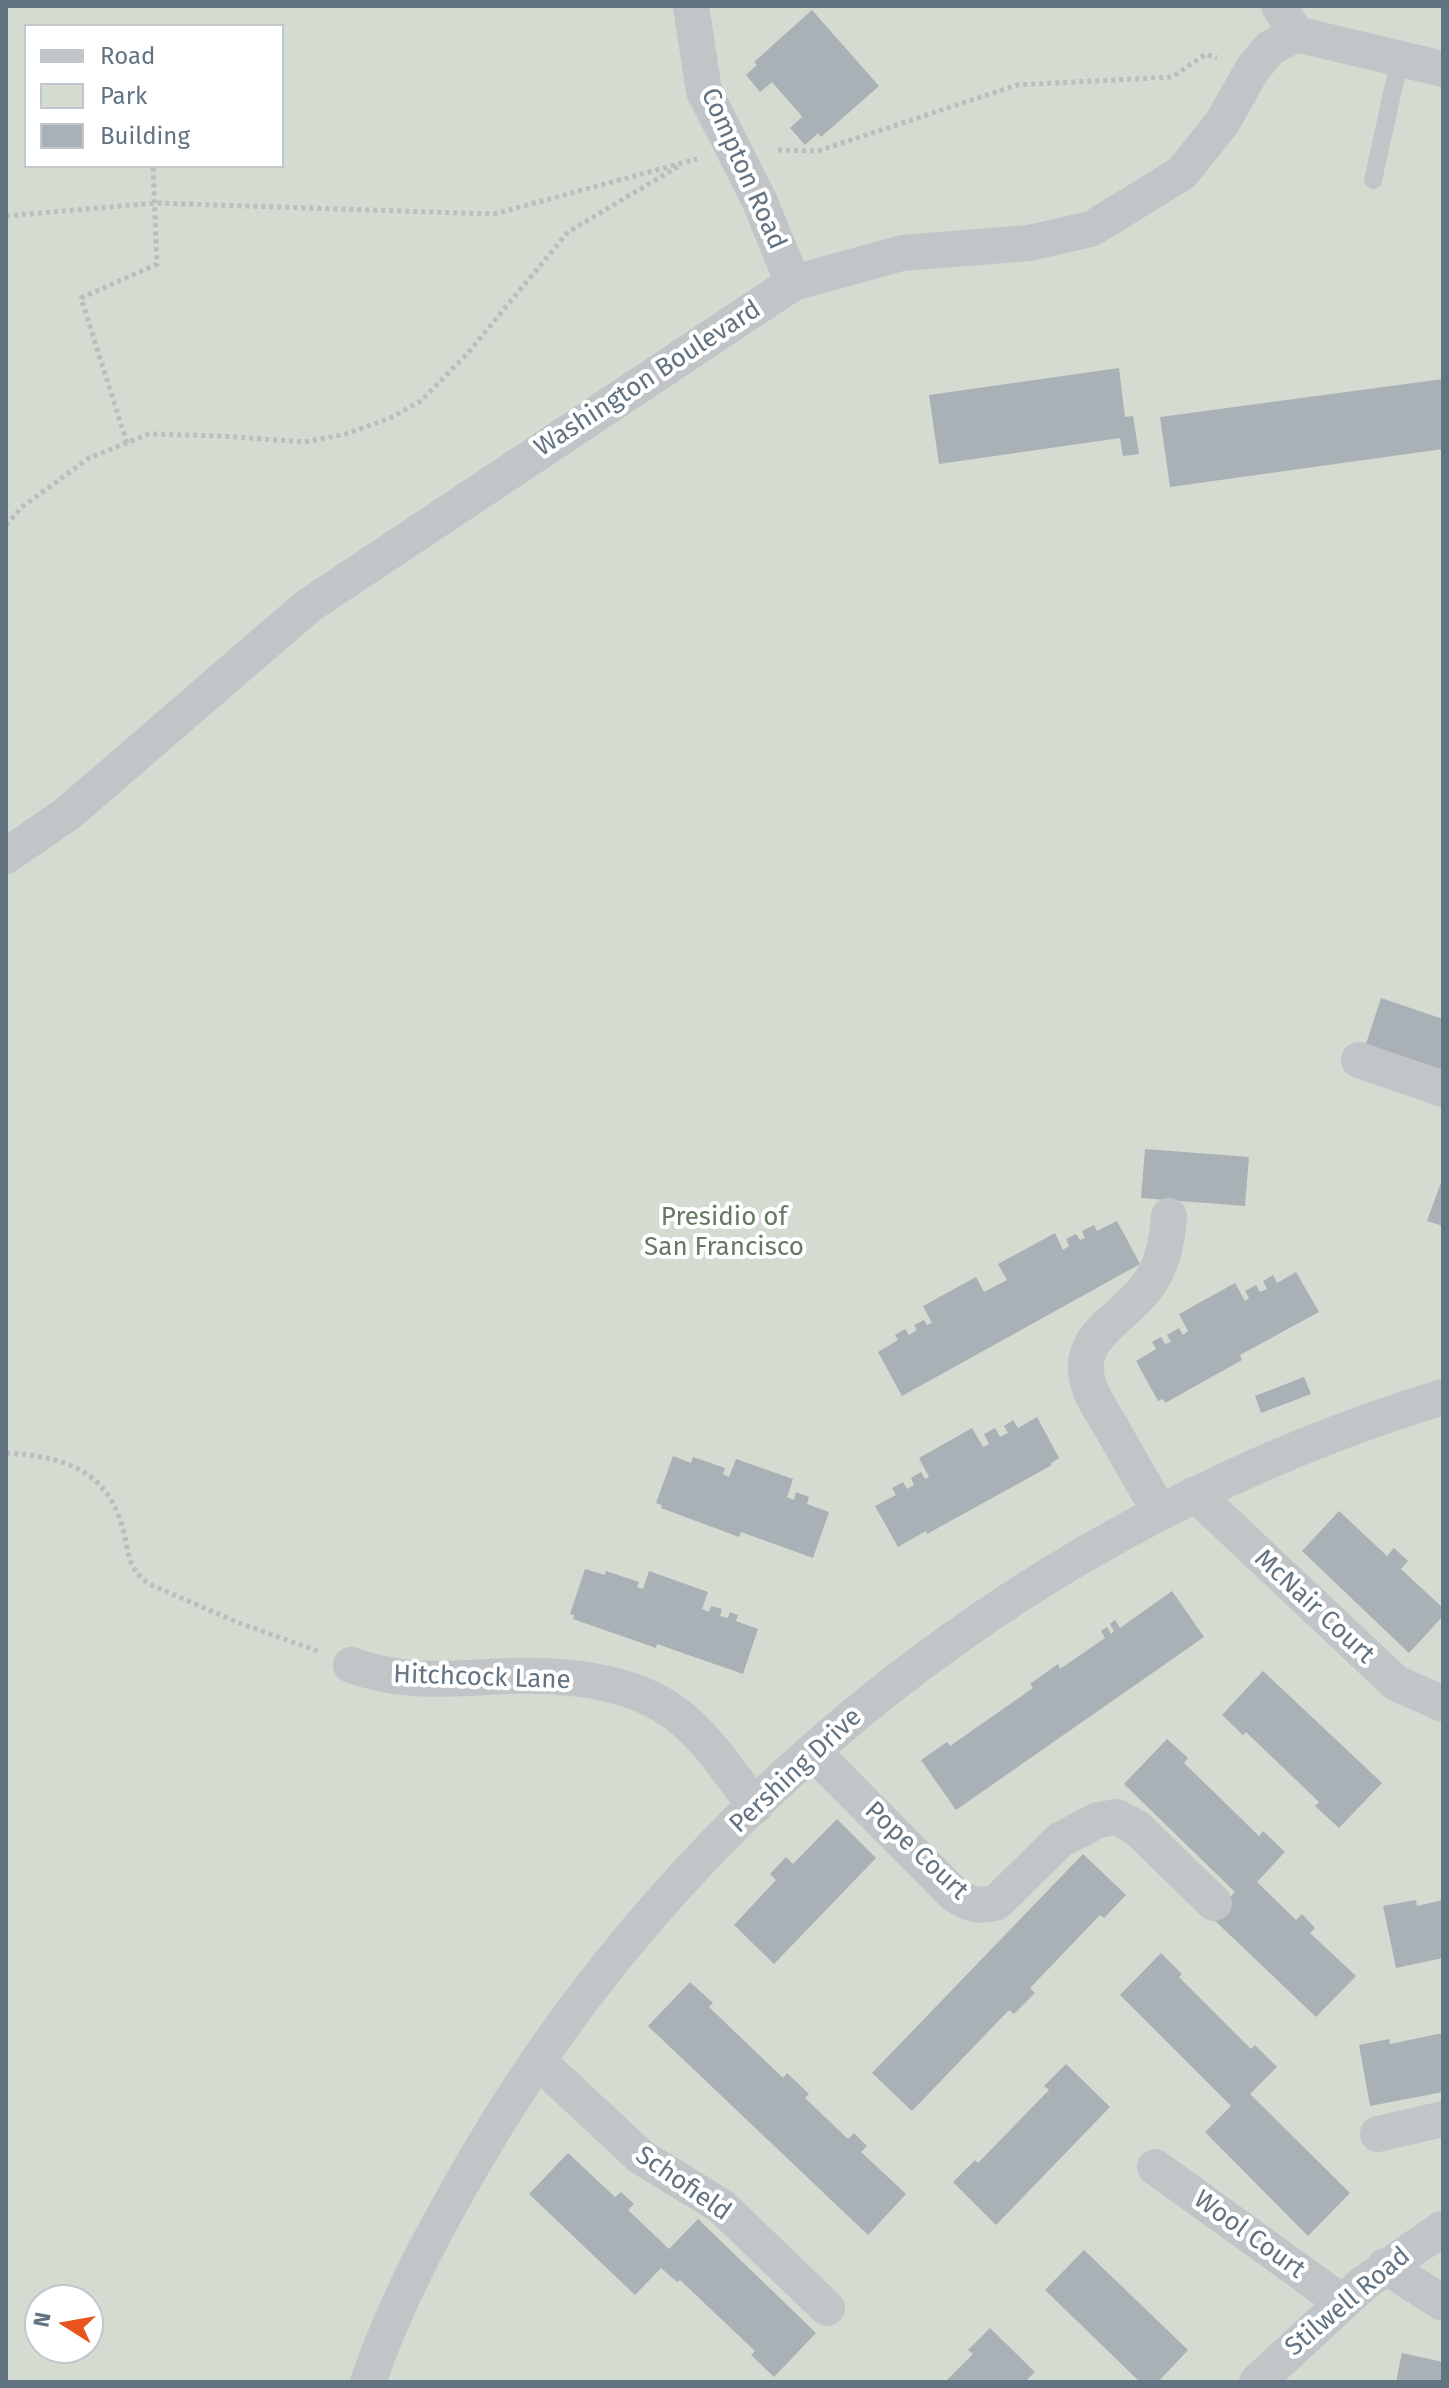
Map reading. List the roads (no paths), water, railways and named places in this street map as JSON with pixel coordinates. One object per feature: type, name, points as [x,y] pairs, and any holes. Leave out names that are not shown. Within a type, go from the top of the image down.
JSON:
[{"type":"street","name":"Compton Road","points":[[691,6],[704,91],[760,202],[793,283]]},
{"type":"street","points":[[1287,20],[1443,69]]},
{"type":"street","name":"Washington Boulevard","points":[[6,856],[67,814],[308,606],[793,283],[902,253],[1029,243],[1091,229],[1182,173],[1222,123],[1252,70],[1287,20]]},
{"type":"street","points":[[1359,1060],[1443,1089]]},
{"type":"street","points":[[1160,1512],[1089,1388],[1087,1357],[1104,1328],[1133,1303],[1158,1270],[1164,1253],[1169,1216]]},
{"type":"street","name":"Pershing Drive","points":[[368,2382],[396,2312],[425,2252],[487,2140],[538,2061],[625,1946],[755,1806],[813,1752],[865,1707],[977,1623],[1096,1548],[1195,1494],[1352,1427],[1443,1397]]},
{"type":"street","name":"McNair Court","points":[[1195,1494],[1396,1683],[1443,1704]]},
{"type":"street","name":"Hitchcock Lane","points":[[351,1665],[400,1679],[549,1677],[597,1682],[645,1695],[692,1727],[755,1806]]},
{"type":"street","name":"Pope Court","points":[[813,1752],[954,1894],[970,1903],[979,1906],[997,1902],[1060,1840],[1098,1820],[1117,1817],[1137,1828],[1214,1903]]},
{"type":"street","name":"Schofield","points":[[538,2061],[641,2157],[721,2206],[827,2308]]},
{"type":"street","points":[[1378,2134],[1443,2119]]},
{"type":"street","name":"Wool Court","points":[[1155,2167],[1342,2302]]},
{"type":"street","name":"Stilwell Road","points":[[1257,2382],[1385,2266],[1443,2228]]},
{"type":"street","points":[[1385,2266],[1443,2303]]},
{"type":"lane","points":[[1373,180],[1400,58]]},
{"type":"park label","name":"Presidio of San Francisco","points":[[724,1233]]}]
